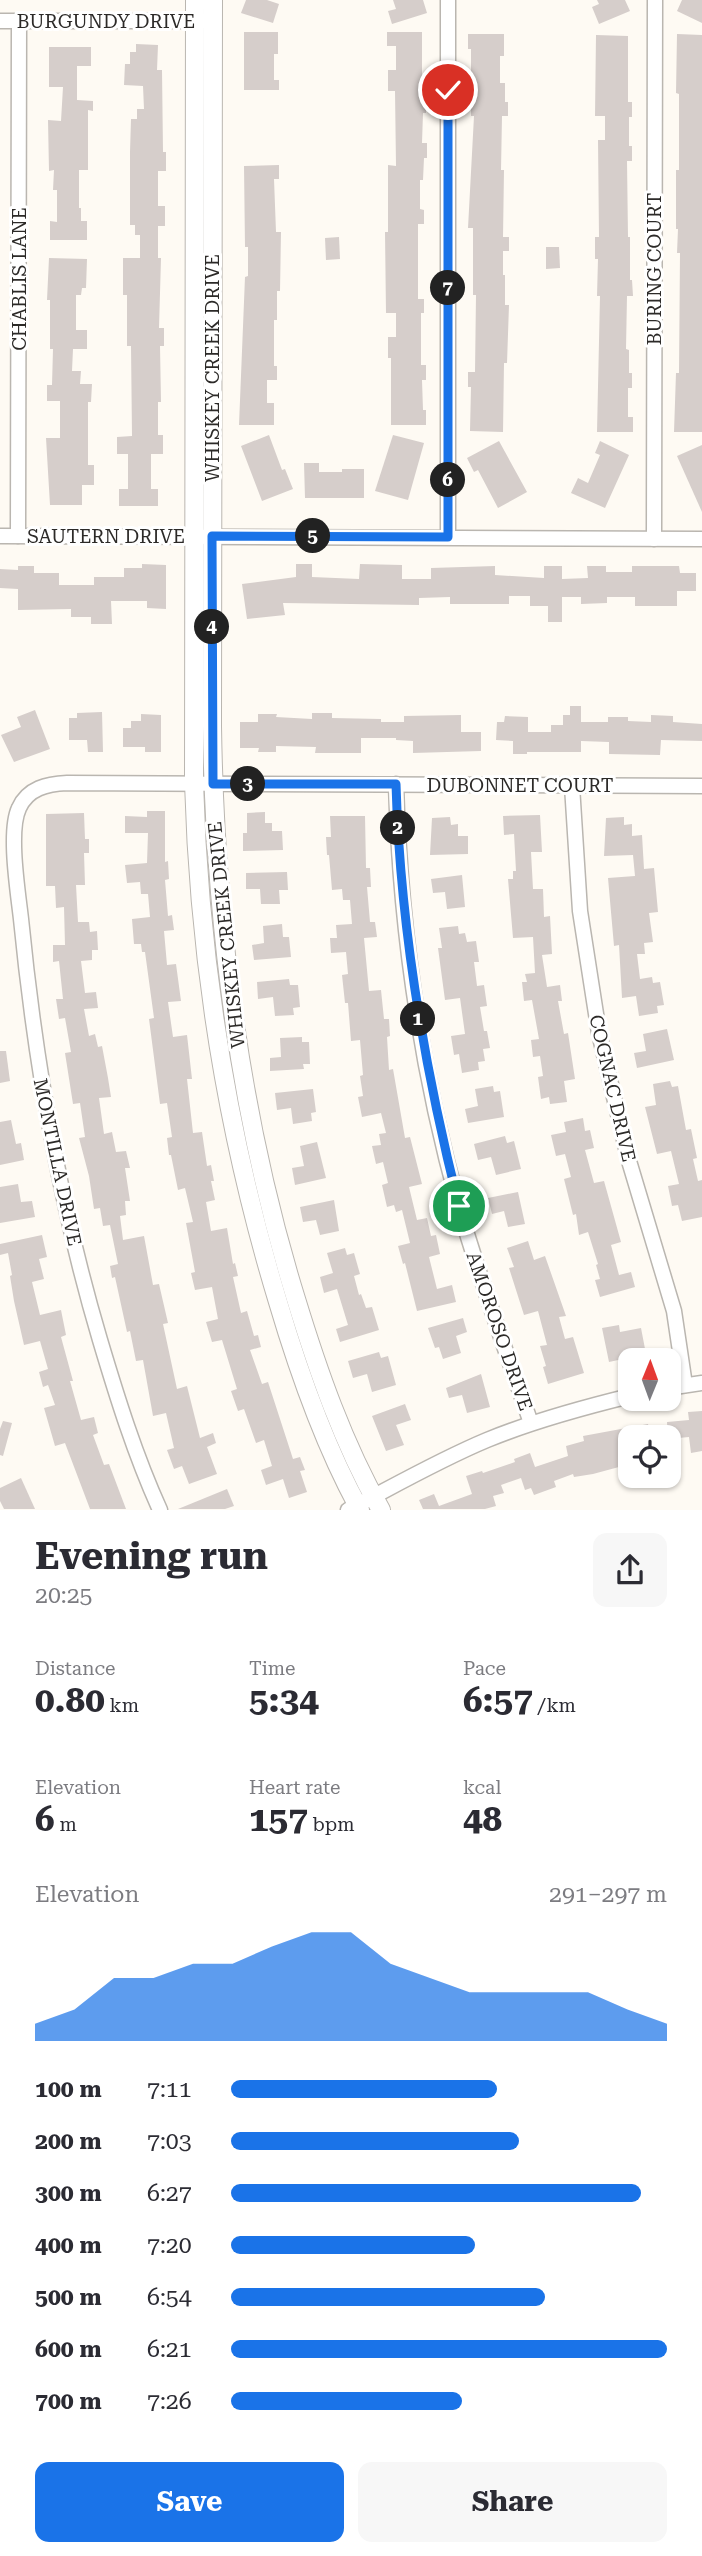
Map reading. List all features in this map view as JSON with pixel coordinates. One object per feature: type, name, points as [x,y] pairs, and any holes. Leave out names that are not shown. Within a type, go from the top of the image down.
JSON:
[{"type":"street","name":"WHISKEY CREEK DRIVE","points":[[195,0],[204,21],[212,536],[204,784]]},
{"type":"street","name":"WHISKEY CREEK DRIVE","points":[[213,0],[204,21],[193,536],[204,784],[231,1003],[251,1128],[284,1260],[364,1506]]},
{"type":"street","points":[[448,0],[448,537]]},
{"type":"street","name":"BURING COURT","points":[[654,538],[655,0]]},
{"type":"street","name":"BURGUNDY DRIVE","points":[[0,21],[204,21]]},
{"type":"street","name":"CHABLIS LANE","points":[[18,536],[19,21]]},
{"type":"street","name":"SAUTERN DRIVE","points":[[0,536],[702,539]]},
{"type":"street","name":"DUBONNET COURT","points":[[22,803],[38,787],[52,784],[702,786]]},
{"type":"street","name":"AMOROSO DRIVE","points":[[396,784],[405,926],[430,1084],[459,1206],[531,1423]]},
{"type":"street","name":"COGNAC DRIVE","points":[[572,786],[580,911],[599,1033],[629,1161],[674,1311],[685,1385]]},
{"type":"street","name":"MONTILLA DRIVE","points":[[22,803],[15,825],[18,890],[37,1055],[52,1143],[88,1298],[113,1385],[160,1510]]},
{"type":"street","points":[[681,1386],[702,1383]]},
{"type":"street","points":[[364,1506],[455,1454],[531,1423],[618,1399]]},
{"type":"building","points":[[246,0],[267,0],[279,4],[273,23],[241,13]]},
{"type":"building","points":[[393,0],[423,0],[427,13],[392,24],[388,11],[396,9]]},
{"type":"building","points":[[597,0],[625,0],[630,11],[599,24],[592,7],[599,4]]},
{"type":"building","points":[[682,0],[702,0],[702,23],[677,11]]},
{"type":"building","points":[[244,32],[278,32],[278,54],[274,54],[274,80],[279,80],[279,90],[244,90]]},
{"type":"building","points":[[387,32],[422,32],[422,99],[426,99],[426,113],[423,113],[422,143],[427,143],[427,158],[424,158],[423,180],[420,180],[420,209],[424,210],[424,224],[418,224],[418,299],[424,299],[424,313],[421,313],[421,365],[426,365],[426,380],[422,380],[426,425],[391,425],[391,358],[388,358],[388,337],[396,337],[396,313],[386,313],[385,232],[388,232],[388,165],[396,166],[395,91],[388,91],[388,70],[396,70],[396,46],[387,46]]},
{"type":"building","points":[[468,34],[504,34],[504,56],[500,56],[500,83],[505,83],[508,116],[502,116],[501,170],[504,170],[503,237],[509,237],[509,251],[503,251],[503,275],[505,305],[509,305],[507,363],[504,363],[503,432],[470,431],[471,387],[468,387],[468,372],[475,372],[476,295],[473,295],[473,228],[468,228],[474,116],[471,116],[471,49],[468,49]]},
{"type":"building","points":[[677,34],[702,35],[702,432],[674,432],[676,373],[679,373],[680,253],[677,253],[676,229],[676,170],[679,170]]},
{"type":"building","points":[[596,35],[628,36],[628,102],[632,102],[629,146],[632,146],[632,161],[627,161],[628,237],[633,296],[627,296],[626,349],[629,350],[629,373],[632,373],[632,388],[628,388],[628,417],[633,417],[633,432],[597,432],[600,296],[597,296],[598,259],[595,259],[595,237],[599,237],[598,140],[605,140],[605,116],[595,116]]},
{"type":"building","points":[[136,44],[158,45],[157,70],[162,70],[163,152],[166,152],[166,171],[158,171],[158,206],[165,206],[165,226],[158,226],[158,258],[161,258],[159,328],[164,328],[164,346],[160,346],[161,402],[158,402],[158,435],[163,435],[163,454],[151,454],[151,489],[158,489],[158,506],[119,506],[119,489],[128,489],[128,454],[117,454],[117,437],[132,436],[131,346],[127,346],[127,295],[123,295],[123,258],[140,258],[140,235],[135,235],[135,225],[130,225],[130,152],[131,119],[137,119],[137,109],[144,109],[143,86],[124,85],[125,64],[130,64],[130,52],[136,52]]},
{"type":"building","points":[[49,47],[91,47],[91,66],[77,66],[77,100],[93,101],[93,111],[88,110],[88,170],[79,170],[79,208],[81,221],[87,221],[87,240],[50,240],[50,221],[57,222],[57,190],[53,190],[54,170],[49,171],[48,120],[61,121],[63,87],[49,87]]},
{"type":"building","points":[[279,165],[279,179],[274,179],[276,232],[281,232],[280,291],[277,291],[277,320],[274,320],[274,366],[277,366],[277,380],[267,380],[267,403],[274,403],[274,425],[239,425],[245,277],[248,276],[244,166]]},
{"type":"building","points":[[339,237],[340,259],[326,260],[325,238]]},
{"type":"building","points":[[546,247],[559,247],[560,268],[546,269]]},
{"type":"building","points":[[49,258],[87,259],[86,288],[82,288],[81,295],[76,295],[76,330],[87,330],[87,349],[73,349],[72,371],[81,371],[80,384],[92,384],[91,402],[88,402],[88,465],[94,465],[94,485],[82,485],[82,505],[50,505],[46,438],[60,438],[60,401],[47,401],[47,385],[52,385],[53,349],[50,349],[50,300],[47,300]]},
{"type":"building","points":[[269,435],[282,470],[285,469],[293,489],[262,501],[241,446]]},
{"type":"building","points":[[393,435],[424,443],[408,500],[375,491]]},
{"type":"building","points":[[499,441],[527,492],[498,508],[478,470],[474,472],[467,458]]},
{"type":"building","points":[[600,441],[629,455],[605,508],[571,493],[578,478],[588,483],[600,455],[595,453]]},
{"type":"building","points":[[702,445],[702,512],[677,456]]},
{"type":"building","points":[[304,463],[319,463],[319,472],[364,469],[364,498],[305,498]]},
{"type":"building","points":[[142,564],[166,565],[166,609],[147,608],[147,601],[111,601],[112,624],[91,624],[91,617],[71,617],[71,609],[18,610],[18,589],[0,588],[0,569],[18,570],[18,566],[34,566],[34,573],[59,573],[59,585],[94,585],[94,577],[124,577],[124,568],[142,568]]},
{"type":"building","points":[[296,564],[312,564],[312,577],[359,579],[360,564],[402,565],[402,579],[431,579],[431,568],[495,566],[495,575],[544,578],[544,566],[562,566],[562,579],[588,578],[587,566],[606,566],[606,572],[632,572],[632,566],[679,566],[680,573],[696,573],[696,591],[677,591],[677,606],[635,606],[635,597],[607,597],[607,603],[581,604],[581,597],[562,597],[562,622],[548,622],[548,606],[530,606],[530,596],[509,596],[509,604],[450,604],[450,597],[419,598],[419,605],[283,603],[285,615],[247,619],[242,584],[296,577]]},
{"type":"building","points":[[570,706],[581,706],[581,722],[608,722],[608,717],[628,717],[628,721],[651,722],[651,715],[673,716],[673,722],[702,724],[702,741],[661,740],[660,755],[609,754],[609,742],[581,741],[581,752],[513,754],[513,741],[496,740],[497,722],[504,722],[505,716],[528,717],[528,732],[551,732],[551,725],[563,725],[563,715],[570,715]]},
{"type":"building","points":[[35,710],[50,749],[14,762],[1,735],[21,727],[17,717]]},
{"type":"building","points":[[102,712],[103,752],[88,752],[87,740],[69,740],[69,718],[77,718],[77,713]]},
{"type":"building","points":[[312,713],[332,713],[332,718],[381,719],[381,722],[404,722],[404,716],[461,715],[461,732],[481,732],[481,751],[413,753],[413,741],[396,738],[361,738],[361,753],[315,753],[316,747],[276,746],[276,752],[240,748],[240,722],[258,722],[258,714],[312,719]]},
{"type":"building","points":[[141,714],[161,715],[161,752],[145,752],[145,747],[123,747],[123,728],[131,728],[131,721],[141,721]]},
{"type":"building","points":[[147,811],[165,811],[165,862],[168,861],[169,879],[165,880],[168,916],[172,915],[174,930],[164,931],[167,965],[176,964],[181,1001],[168,1002],[173,1037],[187,1035],[192,1079],[187,1079],[193,1133],[202,1132],[207,1166],[211,1165],[214,1181],[211,1181],[215,1200],[206,1202],[211,1231],[227,1228],[233,1264],[235,1263],[238,1276],[233,1277],[241,1313],[247,1311],[254,1336],[258,1335],[261,1347],[250,1350],[262,1384],[268,1382],[293,1459],[300,1457],[305,1470],[300,1471],[307,1492],[289,1498],[283,1479],[266,1485],[261,1470],[272,1466],[264,1440],[256,1443],[244,1409],[238,1411],[231,1391],[237,1389],[222,1340],[212,1342],[206,1322],[218,1319],[212,1287],[195,1290],[191,1273],[195,1272],[186,1223],[193,1222],[185,1188],[178,1190],[169,1155],[167,1138],[172,1137],[167,1103],[160,1104],[149,1019],[154,1018],[145,952],[142,952],[141,944],[134,944],[132,919],[150,917],[148,894],[141,894],[140,882],[127,883],[125,865],[147,863],[148,833],[125,833],[125,816],[147,817]]},
{"type":"building","points":[[265,812],[265,823],[272,823],[272,831],[282,831],[283,850],[243,851],[247,813]]},
{"type":"building","points":[[84,813],[85,839],[89,839],[89,853],[84,853],[85,885],[76,885],[78,922],[89,922],[90,932],[97,931],[98,950],[92,950],[92,960],[81,961],[85,993],[96,992],[98,1008],[84,1009],[89,1036],[95,1034],[98,1047],[102,1046],[108,1078],[111,1097],[99,1098],[104,1134],[112,1132],[116,1152],[126,1151],[130,1168],[125,1168],[130,1201],[125,1201],[126,1215],[120,1216],[123,1240],[144,1236],[153,1285],[159,1284],[168,1323],[163,1324],[177,1389],[187,1386],[200,1438],[213,1433],[216,1443],[207,1447],[217,1474],[189,1484],[182,1466],[174,1469],[167,1450],[174,1448],[166,1413],[153,1416],[143,1360],[136,1361],[130,1331],[127,1332],[110,1266],[118,1264],[110,1225],[103,1226],[100,1208],[94,1209],[79,1138],[85,1137],[80,1103],[73,1104],[65,1053],[71,1052],[65,1018],[59,1019],[56,999],[63,999],[59,961],[53,962],[53,945],[65,945],[64,907],[56,908],[55,886],[46,886],[46,814]]},
{"type":"building","points":[[540,815],[542,852],[531,852],[533,889],[543,889],[544,917],[550,916],[552,954],[542,955],[547,987],[560,985],[562,1001],[558,1001],[564,1034],[568,1033],[575,1079],[564,1081],[567,1102],[550,1104],[549,1097],[541,1099],[538,1077],[543,1076],[540,1056],[533,1057],[531,1040],[539,1039],[532,1000],[524,1001],[522,982],[527,982],[525,974],[535,973],[533,937],[513,938],[508,879],[513,879],[513,871],[516,871],[514,834],[504,835],[503,816]]},
{"type":"building","points":[[330,816],[365,816],[366,868],[370,868],[371,887],[367,887],[370,922],[375,922],[377,937],[364,938],[369,991],[381,990],[384,1019],[389,1019],[389,1070],[393,1069],[405,1138],[410,1137],[422,1184],[409,1187],[417,1220],[427,1218],[431,1236],[436,1235],[440,1254],[429,1257],[437,1289],[452,1285],[456,1302],[417,1311],[398,1246],[410,1243],[402,1210],[396,1212],[394,1205],[387,1207],[382,1185],[388,1183],[383,1162],[376,1164],[372,1146],[381,1145],[379,1134],[386,1133],[381,1113],[362,1117],[358,1097],[363,1096],[360,1076],[363,1075],[360,1040],[351,1041],[348,1003],[345,1003],[342,975],[348,974],[346,952],[331,953],[330,938],[337,938],[336,925],[352,924],[350,900],[343,900],[342,889],[332,890],[326,837],[331,837]]},
{"type":"building","points":[[450,817],[451,825],[458,824],[458,836],[468,836],[468,854],[430,855],[432,818]]},
{"type":"building","points":[[624,817],[624,825],[632,824],[632,836],[642,835],[644,869],[654,868],[658,912],[649,913],[653,942],[644,943],[645,954],[637,954],[640,979],[652,977],[653,983],[660,982],[664,1005],[657,1006],[658,1013],[639,1016],[636,996],[622,998],[619,945],[614,946],[608,878],[635,876],[633,855],[604,856],[606,818]]},
{"type":"building","points":[[287,872],[288,890],[279,890],[280,904],[261,904],[260,889],[246,889],[246,873]]},
{"type":"building","points":[[462,875],[465,907],[447,909],[445,892],[433,893],[431,879]]},
{"type":"building","points":[[282,924],[283,937],[289,937],[291,957],[254,960],[252,945],[264,943],[263,926]]},
{"type":"building","points":[[458,926],[459,934],[465,933],[467,942],[476,941],[479,962],[474,962],[477,986],[484,985],[487,1006],[480,1007],[490,1048],[483,1049],[485,1061],[478,1062],[479,1070],[462,1073],[459,1054],[454,1055],[451,1036],[465,1034],[460,998],[445,1000],[438,948],[442,948],[439,928]]},
{"type":"building","points":[[289,979],[290,985],[298,985],[300,1007],[293,1008],[294,1015],[275,1016],[273,997],[258,999],[257,982]]},
{"type":"building","points":[[667,1029],[674,1060],[637,1068],[634,1053],[646,1051],[643,1034]]},
{"type":"building","points":[[302,1037],[302,1042],[309,1042],[310,1064],[303,1064],[304,1069],[270,1071],[270,1058],[281,1057],[280,1038]]},
{"type":"building","points":[[0,1051],[6,1051],[10,1081],[0,1083]]},
{"type":"building","points":[[670,1081],[672,1087],[678,1086],[686,1130],[691,1129],[698,1181],[702,1180],[702,1217],[682,1221],[678,1205],[672,1206],[668,1186],[679,1184],[671,1151],[657,1154],[645,1107],[656,1105],[653,1084]]},
{"type":"building","points":[[493,1086],[494,1092],[500,1091],[504,1117],[468,1123],[465,1109],[478,1106],[475,1089]]},
{"type":"building","points":[[313,1089],[316,1112],[311,1113],[312,1121],[293,1124],[291,1108],[277,1110],[275,1093]]},
{"type":"building","points":[[583,1118],[585,1131],[590,1130],[594,1148],[585,1150],[594,1183],[604,1181],[621,1242],[611,1245],[619,1275],[631,1272],[635,1287],[600,1297],[595,1280],[600,1279],[596,1265],[598,1264],[588,1232],[579,1235],[576,1214],[573,1215],[564,1179],[571,1177],[565,1154],[556,1156],[551,1135],[566,1132],[564,1122]]},
{"type":"building","points":[[11,1120],[16,1144],[21,1143],[24,1160],[0,1165],[0,1122]]},
{"type":"building","points":[[505,1136],[507,1143],[514,1141],[521,1169],[496,1175],[491,1157],[478,1160],[474,1144]]},
{"type":"building","points":[[317,1142],[326,1178],[295,1185],[292,1168],[304,1166],[300,1146]]},
{"type":"building","points":[[18,1184],[21,1202],[32,1201],[35,1217],[0,1223],[0,1187]]},
{"type":"building","points":[[518,1192],[525,1224],[508,1227],[504,1211],[492,1214],[488,1198]]},
{"type":"building","points":[[334,1200],[339,1231],[320,1235],[316,1220],[303,1222],[300,1207]]},
{"type":"building","points":[[42,1235],[47,1257],[39,1259],[44,1279],[32,1282],[40,1315],[61,1310],[66,1335],[61,1337],[81,1420],[94,1417],[98,1433],[93,1435],[104,1465],[109,1464],[126,1509],[90,1509],[65,1443],[55,1446],[44,1408],[55,1405],[48,1385],[43,1387],[39,1372],[48,1369],[40,1341],[24,1345],[14,1301],[8,1253],[0,1255],[0,1244]]},
{"type":"building","points":[[528,1241],[534,1260],[545,1256],[566,1316],[559,1317],[565,1339],[573,1337],[584,1373],[548,1384],[540,1346],[547,1345],[538,1311],[524,1315],[509,1268],[514,1267],[507,1248]]},
{"type":"building","points":[[345,1248],[347,1255],[354,1253],[360,1274],[354,1276],[359,1295],[361,1294],[366,1308],[372,1307],[379,1330],[340,1342],[336,1329],[348,1325],[337,1289],[324,1293],[320,1277],[333,1273],[327,1253]]},
{"type":"building","points":[[463,1318],[467,1332],[456,1336],[461,1353],[443,1359],[439,1347],[435,1348],[428,1328]]},
{"type":"building","points":[[619,1325],[620,1332],[641,1328],[645,1348],[618,1348],[618,1360],[609,1362],[602,1328]]},
{"type":"building","points":[[379,1352],[381,1358],[388,1356],[396,1385],[372,1392],[367,1374],[353,1378],[348,1361]]},
{"type":"building","points":[[481,1374],[490,1407],[467,1413],[462,1395],[449,1398],[446,1388]]},
{"type":"building","points":[[405,1404],[411,1420],[396,1425],[404,1445],[386,1451],[372,1416]]},
{"type":"building","points":[[702,1411],[702,1451],[691,1453],[689,1437],[681,1438],[681,1425],[667,1425],[667,1422],[689,1420],[688,1412]]},
{"type":"building","points":[[3,1421],[12,1423],[3,1456],[0,1455],[0,1429]]},
{"type":"building","points":[[618,1430],[618,1467],[574,1477],[573,1474],[554,1481],[556,1487],[534,1495],[531,1488],[525,1490],[521,1478],[501,1485],[504,1493],[493,1496],[496,1506],[485,1509],[423,1509],[419,1500],[434,1494],[439,1506],[472,1494],[466,1476],[515,1462],[514,1459],[530,1453],[535,1467],[568,1456],[566,1446],[584,1441],[583,1436]]},
{"type":"building","points":[[21,1478],[35,1509],[4,1509],[0,1501],[0,1488]]},
{"type":"building","points":[[227,1489],[234,1506],[225,1509],[178,1509]]},
{"type":"route","points":[[448,90],[448,537],[212,536],[212,726],[213,784],[396,784],[405,926],[414,991],[440,1132],[459,1206]]}]
